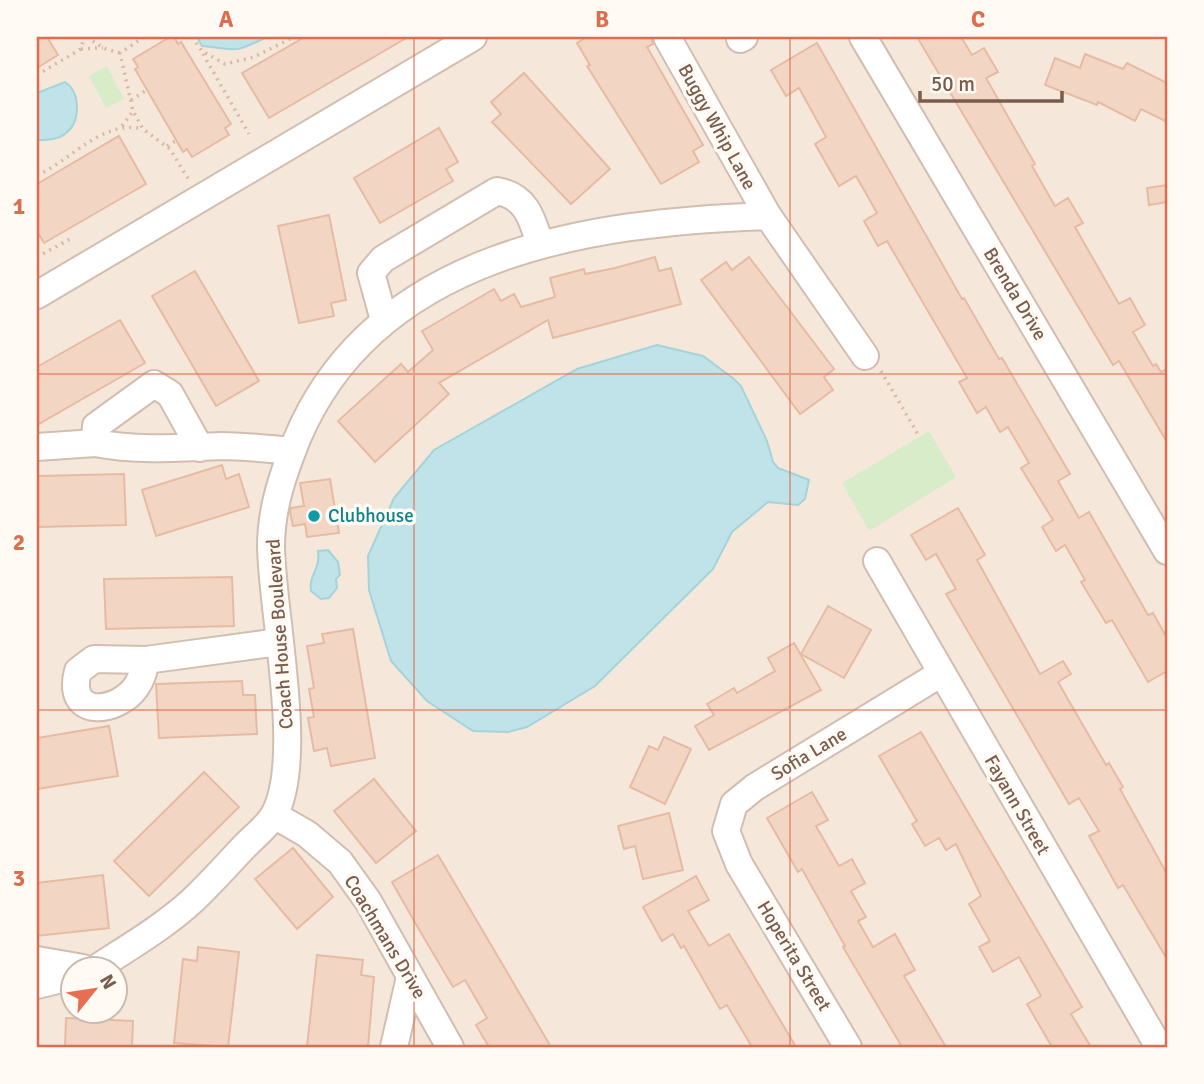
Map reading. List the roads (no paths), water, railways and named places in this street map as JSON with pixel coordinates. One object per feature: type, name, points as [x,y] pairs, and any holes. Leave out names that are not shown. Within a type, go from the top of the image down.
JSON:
[{"type":"street","points":[[37,295],[473,37]]},
{"type":"street","name":"Buggy Whip Lane","points":[[667,37],[768,216]]},
{"type":"street","name":"Brenda Drive","points":[[863,37],[1167,551]]},
{"type":"street","points":[[384,320],[370,274],[377,266],[391,254],[497,191],[512,194],[529,211],[540,243]]},
{"type":"street","points":[[768,216],[865,356]]},
{"type":"street","name":"Coach House Boulevard","points":[[117,954],[192,901],[274,815],[288,769],[271,545],[279,482],[311,406],[351,352],[384,320],[457,275],[540,243],[596,231],[687,219],[768,216]]},
{"type":"street","points":[[94,443],[96,426],[154,384],[170,394],[200,448]]},
{"type":"street","points":[[37,447],[94,443],[120,448],[222,446],[292,451]]},
{"type":"street","name":"Fayann Street","points":[[877,561],[940,674],[1159,1047]]},
{"type":"street","points":[[146,660],[279,642]]},
{"type":"street","name":"Sofia Lane","points":[[739,864],[726,831],[734,804],[755,787],[940,674]]},
{"type":"street","name":"Coachmans Drive","points":[[274,815],[307,834],[340,862],[368,901],[450,1047]]},
{"type":"street","name":"Hoperita Street","points":[[739,864],[848,1047]]},
{"type":"street","points":[[37,960],[60,964]]},
{"type":"street","points":[[394,1047],[410,977]]},
{"type":"street","points":[[37,985],[60,979]]},
{"type":"water","points":[[197,37],[267,37],[234,49],[202,46]]},
{"type":"water","points":[[65,82],[76,100],[74,122],[62,136],[37,140],[37,93]]},
{"type":"water","points":[[657,345],[703,356],[741,386],[767,441],[773,462],[778,468],[809,480],[805,499],[798,505],[768,502],[732,532],[713,569],[595,686],[527,727],[508,732],[473,731],[427,701],[391,661],[369,590],[368,556],[394,498],[434,450],[577,369]]},
{"type":"water","points":[[328,550],[338,562],[340,575],[336,579],[337,588],[329,598],[321,599],[311,591],[311,581],[318,563],[318,551]]},
{"type":"place","name":"Clubhouse","points":[[314,516]]}]
